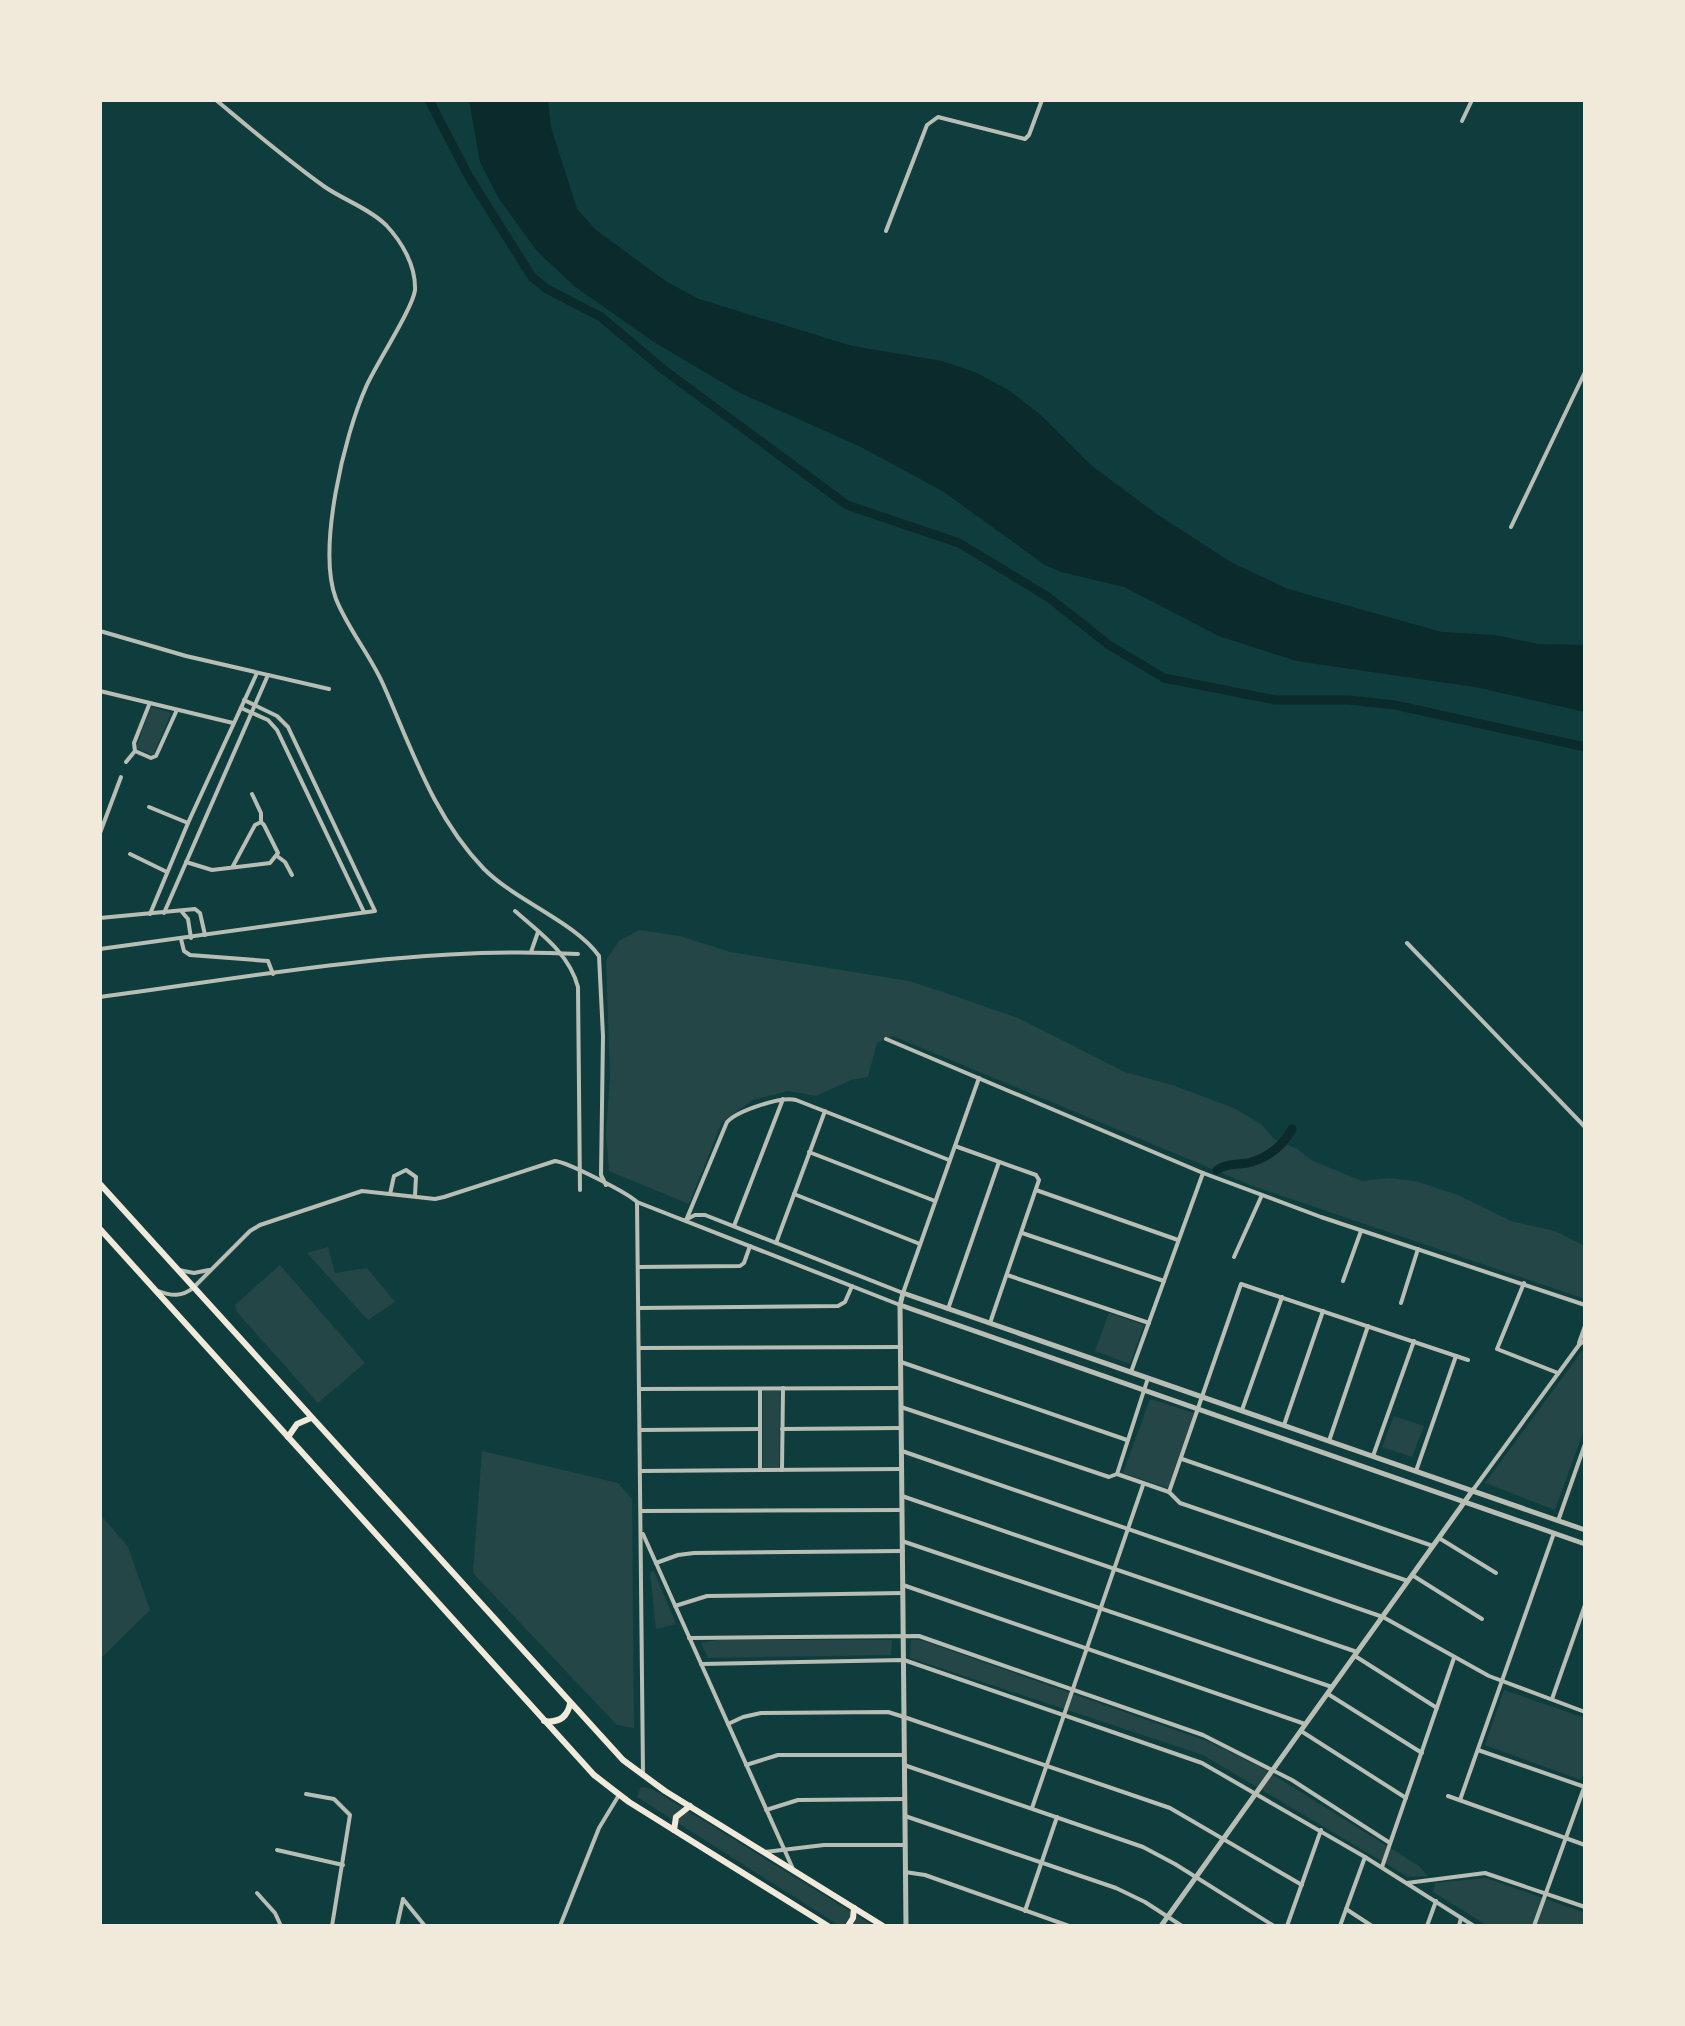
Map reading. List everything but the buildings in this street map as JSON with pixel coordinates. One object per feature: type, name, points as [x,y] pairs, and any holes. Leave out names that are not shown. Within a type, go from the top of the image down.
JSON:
[{"type":"main road","points":[[100,1184],[614,1751],[643,1776],[883,1926]]},
{"type":"main road","points":[[100,1229],[594,1775],[619,1795],[828,1926]]},
{"type":"main road","points":[[288,1437],[297,1424],[311,1418]]},
{"type":"main road","points":[[544,1721],[554,1722],[563,1718],[570,1704]]},
{"type":"main road","points":[[674,1830],[676,1817],[690,1806]]},
{"type":"main road","points":[[848,1926],[854,1908]]},
{"type":"street","points":[[216,100],[286,159],[386,225],[409,259],[415,294],[365,388],[337,479],[330,551],[333,586],[336,599],[382,683],[414,761],[442,815],[483,868],[534,908],[580,936],[599,956],[603,1036],[601,1175],[606,1185]]},
{"type":"street","points":[[886,231],[929,121],[938,117],[1025,139],[1042,100]]},
{"type":"street","points":[[1462,121],[1472,100]]},
{"type":"street","points":[[1511,527],[1585,372]]},
{"type":"street","points":[[100,631],[329,689]]},
{"type":"street","points":[[150,914],[257,673]]},
{"type":"street","points":[[164,913],[268,675]]},
{"type":"street","points":[[100,691],[176,712],[233,723]]},
{"type":"street","points":[[100,949],[375,911],[293,738],[277,716],[244,700]]},
{"type":"street","points":[[126,762],[135,751],[134,743],[149,705]]},
{"type":"street","points":[[241,708],[271,722],[364,913]]},
{"type":"street","points":[[135,751],[151,758],[156,756],[176,712]]},
{"type":"street","points":[[283,742],[293,738]]},
{"type":"street","points":[[100,833],[121,777]]},
{"type":"street","points":[[252,794],[261,813],[261,822]]},
{"type":"street","points":[[149,807],[188,823]]},
{"type":"street","points":[[261,822],[267,827],[277,856],[285,862],[292,875]]},
{"type":"street","points":[[233,866],[255,825],[261,822]]},
{"type":"street","points":[[181,841],[193,845]]},
{"type":"street","points":[[130,854],[167,872]]},
{"type":"street","points":[[186,862],[212,870],[270,863],[277,856]]},
{"type":"street","points":[[349,880],[359,876]]},
{"type":"street","points":[[100,918],[193,909],[199,911],[205,936]]},
{"type":"street","points":[[515,911],[561,953],[574,973],[580,994],[580,1190]]},
{"type":"street","points":[[182,912],[188,919],[191,938]]},
{"type":"street","points":[[531,952],[538,932]]},
{"type":"street","points":[[181,939],[184,951],[190,955],[268,961],[273,974]]},
{"type":"street","points":[[1407,943],[1585,1127]]},
{"type":"street","points":[[100,997],[443,953],[578,954]]},
{"type":"street","points":[[886,1039],[1203,1173],[1361,1231],[1585,1305]]},
{"type":"street","points":[[906,1926],[900,1305],[979,1077]]},
{"type":"street","points":[[685,1220],[727,1122],[736,1115],[783,1099],[793,1098],[950,1160]]},
{"type":"street","points":[[734,1226],[783,1099]]},
{"type":"street","points":[[776,1243],[825,1111]]},
{"type":"street","points":[[955,1146],[1039,1178],[990,1323]]},
{"type":"street","points":[[809,1152],[935,1201]]},
{"type":"street","points":[[154,1289],[178,1295],[193,1288],[250,1231],[260,1225],[353,1193],[372,1191],[435,1199],[563,1161],[637,1202],[900,1305],[1585,1544]]},
{"type":"street","points":[[948,1309],[999,1162]]},
{"type":"street","points":[[390,1194],[394,1176],[406,1170],[416,1177],[415,1195]]},
{"type":"street","points":[[1131,1372],[1203,1173]]},
{"type":"street","points":[[1036,1190],[1178,1240]]},
{"type":"street","points":[[794,1194],[920,1244]]},
{"type":"street","points":[[1234,1257],[1262,1195]]},
{"type":"street","points":[[637,1202],[643,1776]]},
{"type":"street","points":[[685,1220],[699,1214],[734,1226],[903,1293],[1585,1530]]},
{"type":"street","points":[[1343,1281],[1361,1231]]},
{"type":"street","points":[[1021,1232],[1164,1281]]},
{"type":"street","points":[[638,1267],[740,1266],[750,1246]]},
{"type":"street","points":[[1401,1303],[1418,1249]]},
{"type":"street","points":[[176,1268],[194,1273],[211,1269]]},
{"type":"street","points":[[1007,1275],[1149,1323]]},
{"type":"street","points":[[1524,1283],[1497,1349],[1558,1373]]},
{"type":"street","points":[[1169,1492],[1241,1284],[1468,1360]]},
{"type":"street","points":[[639,1308],[838,1306],[845,1302],[852,1286]]},
{"type":"street","points":[[1242,1410],[1282,1297]]},
{"type":"street","points":[[1284,1425],[1323,1311]]},
{"type":"street","points":[[1329,1441],[1368,1326]]},
{"type":"street","points":[[1579,1345],[1585,1326]]},
{"type":"street","points":[[1161,1926],[1473,1490],[1585,1340]]},
{"type":"street","points":[[1373,1456],[1414,1341]]},
{"type":"street","points":[[639,1348],[901,1347]]},
{"type":"street","points":[[1416,1471],[1456,1356]]},
{"type":"street","points":[[901,1362],[1127,1440]]},
{"type":"street","points":[[1117,1474],[1148,1378]]},
{"type":"street","points":[[782,1470],[783,1388]]},
{"type":"street","points":[[640,1389],[901,1388]]},
{"type":"street","points":[[760,1389],[760,1470]]},
{"type":"street","points":[[901,1407],[1109,1477],[1117,1474],[1169,1492],[1180,1503],[1408,1581]]},
{"type":"street","points":[[782,1429],[901,1428]]},
{"type":"street","points":[[640,1430],[760,1429]]},
{"type":"street","points":[[1558,1521],[1585,1444]]},
{"type":"street","points":[[902,1451],[1383,1617],[1501,1681],[1585,1712]]},
{"type":"street","points":[[1182,1459],[1433,1546]]},
{"type":"street","points":[[641,1471],[902,1469]]},
{"type":"street","points":[[1032,1809],[1143,1485]]},
{"type":"street","points":[[902,1496],[1356,1654],[1437,1708]]},
{"type":"street","points":[[641,1511],[902,1510]]},
{"type":"street","points":[[642,1532],[793,1869]]},
{"type":"street","points":[[1460,1800],[1554,1533]]},
{"type":"street","points":[[1439,1538],[1496,1573]]},
{"type":"street","points":[[902,1541],[1332,1687]]},
{"type":"street","points":[[656,1563],[694,1553],[903,1551]]},
{"type":"street","points":[[1412,1575],[1482,1619]]},
{"type":"street","points":[[903,1585],[1306,1724]]},
{"type":"street","points":[[675,1606],[707,1596],[903,1593]]},
{"type":"street","points":[[1552,1699],[1585,1605]]},
{"type":"street","points":[[689,1638],[919,1636],[1203,1735],[1273,1770],[1390,1843]]},
{"type":"street","points":[[1382,1867],[1454,1658]]},
{"type":"street","points":[[701,1664],[904,1660],[1195,1760],[1321,1830],[1474,1926]]},
{"type":"street","points":[[1328,1694],[1422,1753]]},
{"type":"street","points":[[728,1724],[761,1713],[888,1712],[1170,1808],[1302,1885]]},
{"type":"street","points":[[1301,1731],[1406,1798]]},
{"type":"street","points":[[1477,1750],[1585,1786],[1534,1926]]},
{"type":"street","points":[[746,1765],[778,1755],[904,1755]]},
{"type":"street","points":[[904,1765],[1143,1847],[1274,1926]]},
{"type":"street","points":[[306,1794],[334,1799],[350,1815],[332,1926]]},
{"type":"street","points":[[560,1926],[599,1828],[619,1795]]},
{"type":"street","points":[[1448,1796],[1585,1845]]},
{"type":"street","points":[[766,1810],[798,1800],[905,1799]]},
{"type":"street","points":[[905,1816],[1125,1892],[1182,1926]]},
{"type":"street","points":[[1025,1911],[1057,1817]]},
{"type":"street","points":[[1287,1926],[1321,1830]]},
{"type":"street","points":[[765,1852],[786,1852],[824,1845],[905,1845]]},
{"type":"street","points":[[277,1850],[343,1865]]},
{"type":"street","points":[[1340,1926],[1365,1857]]},
{"type":"street","points":[[905,1872],[925,1875],[1069,1926]]},
{"type":"street","points":[[1407,1883],[1485,1873],[1585,1907]]},
{"type":"street","points":[[257,1893],[275,1913],[281,1926]]},
{"type":"street","points":[[397,1926],[403,1899],[425,1926]]},
{"type":"street","points":[[1427,1926],[1436,1901]]},
{"type":"street","points":[[1346,1909],[1372,1926]]},
{"type":"street","points":[[1459,1926],[1461,1918]]},
{"type":"shaded area","points":[[469,100],[548,100],[551,127],[577,209],[596,230],[667,282],[699,299],[852,346],[942,361],[977,373],[1010,391],[1042,416],[1092,466],[1155,513],[1231,562],[1288,589],[1442,632],[1495,635],[1538,644],[1585,645],[1585,712],[1475,687],[1296,661],[1219,636],[1124,587],[1061,572],[1045,565],[944,492],[861,447],[740,393],[654,342],[574,286],[537,251],[499,199],[480,162]]},
{"type":"shaded area","points":[[151,707],[171,713],[153,755],[136,748]]},
{"type":"shaded area","points":[[639,930],[680,936],[730,952],[909,981],[1018,1018],[1125,1072],[1234,1108],[1261,1124],[1274,1139],[1297,1149],[1313,1161],[1362,1181],[1388,1178],[1415,1181],[1458,1195],[1511,1221],[1555,1231],[1585,1246],[1585,1299],[1253,1186],[893,1036],[877,1043],[868,1077],[851,1080],[816,1096],[788,1091],[753,1100],[722,1122],[689,1204],[609,1171],[606,1134],[610,1076],[606,960],[619,941]]},
{"type":"shaded area","points":[[328,1247],[335,1273],[367,1268],[395,1302],[368,1320],[307,1253]]},
{"type":"shaded area","points":[[280,1265],[365,1363],[318,1403],[237,1312],[235,1305]]},
{"type":"shaded area","points":[[1109,1313],[1144,1325],[1130,1364],[1095,1351]]},
{"type":"shaded area","points":[[1585,1347],[1585,1427],[1555,1510],[1485,1483]]},
{"type":"shaded area","points":[[763,1391],[780,1391],[779,1468],[763,1468]]},
{"type":"shaded area","points":[[1150,1399],[1194,1413],[1168,1488],[1123,1473]]},
{"type":"shaded area","points":[[1394,1416],[1424,1426],[1412,1457],[1382,1447]]},
{"type":"shaded area","points":[[482,1451],[618,1483],[632,1499],[634,1728],[617,1725],[473,1573]]},
{"type":"shaded area","points":[[100,1514],[128,1547],[150,1610],[100,1659]]},
{"type":"shaded area","points":[[654,1571],[676,1624],[656,1629],[650,1572]]},
{"type":"shaded area","points":[[717,1640],[892,1640],[891,1655],[708,1658],[701,1643]]},
{"type":"shaded area","points":[[911,1640],[921,1640],[1212,1743],[1262,1768],[1419,1866],[1428,1876],[1408,1877],[1203,1755],[910,1658]]},
{"type":"shaded area","points":[[1504,1690],[1585,1718],[1585,1769],[1581,1780],[1485,1745]]},
{"type":"shaded area","points":[[641,1787],[652,1789],[874,1926],[840,1926],[637,1797]]},
{"type":"shaded area","points":[[1486,1878],[1585,1913],[1585,1926],[1488,1926],[1433,1892],[1435,1883]]},
{"type":"waterway","points":[[429,100],[469,177],[532,277],[547,289],[601,317],[664,370],[847,505],[959,543],[1048,597],[1109,645],[1164,678],[1275,700],[1349,700],[1395,705],[1585,747]]},
{"type":"waterway","points":[[1217,1170],[1268,1155],[1292,1129]]}]
